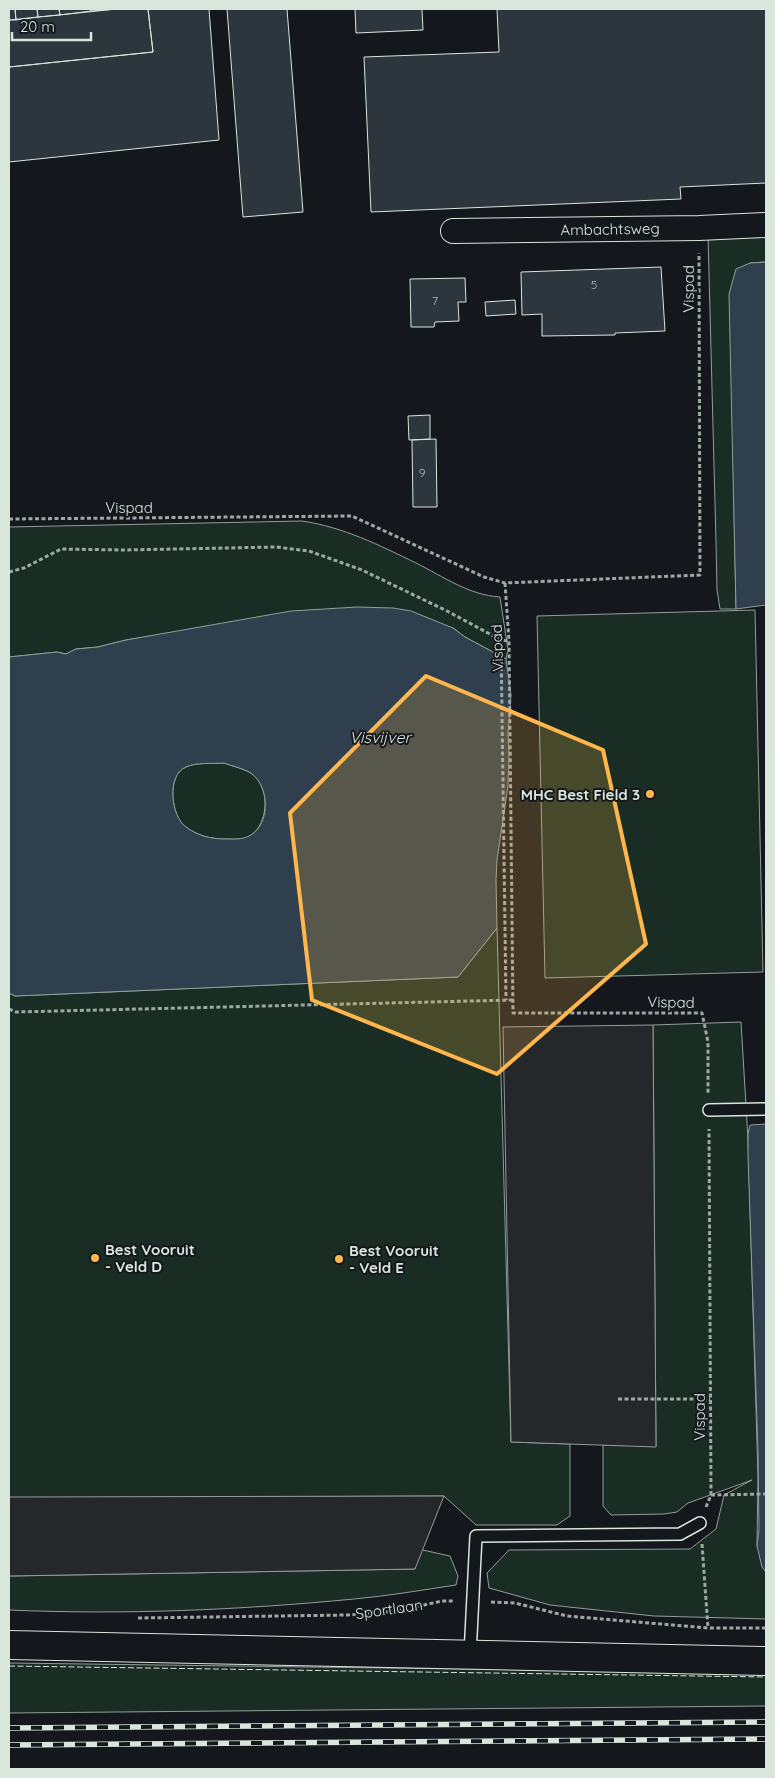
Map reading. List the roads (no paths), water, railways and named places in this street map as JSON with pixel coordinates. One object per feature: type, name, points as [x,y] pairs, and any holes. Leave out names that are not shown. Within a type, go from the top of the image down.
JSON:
[{"type":"street","name":"Ambachtsweg","points":[[453,231],[699,228],[766,225]]},
{"type":"street","points":[[9,1645],[766,1661]]},
{"type":"lane","points":[[709,1110],[766,1109]]},
{"type":"lane","points":[[470,1655],[476,1536],[680,1534],[700,1523]]},
{"type":"water","points":[[766,262],[766,605],[736,609],[729,294],[736,269],[750,263]]},
{"type":"water","name":"Visvijver","points":[[357,607],[393,608],[411,611],[453,628],[465,637],[506,659],[511,695],[508,734],[508,786],[497,860],[497,928],[458,977],[15,996],[9,993],[9,657],[57,652],[66,654],[76,649],[98,647],[126,640],[291,611]],"holes":[[[224,763],[252,774],[258,780],[265,796],[262,822],[257,830],[248,837],[220,839],[200,835],[181,822],[174,806],[173,787],[175,778],[180,771],[195,764]]]},
{"type":"water","points":[[766,1124],[766,1572],[762,1567],[757,1546],[759,1529],[758,1452],[748,1134],[750,1125]]},
{"type":"railway","points":[[9,1728],[766,1722]]},
{"type":"railway","points":[[9,1745],[766,1739]]},
{"type":"place","name":"MHC Best Field 3","points":[[650,794]]},
{"type":"place","name":"Best Vooruit - Veld D","points":[[95,1258]]},
{"type":"place","name":"Best Vooruit - Veld E","points":[[339,1259]]}]
